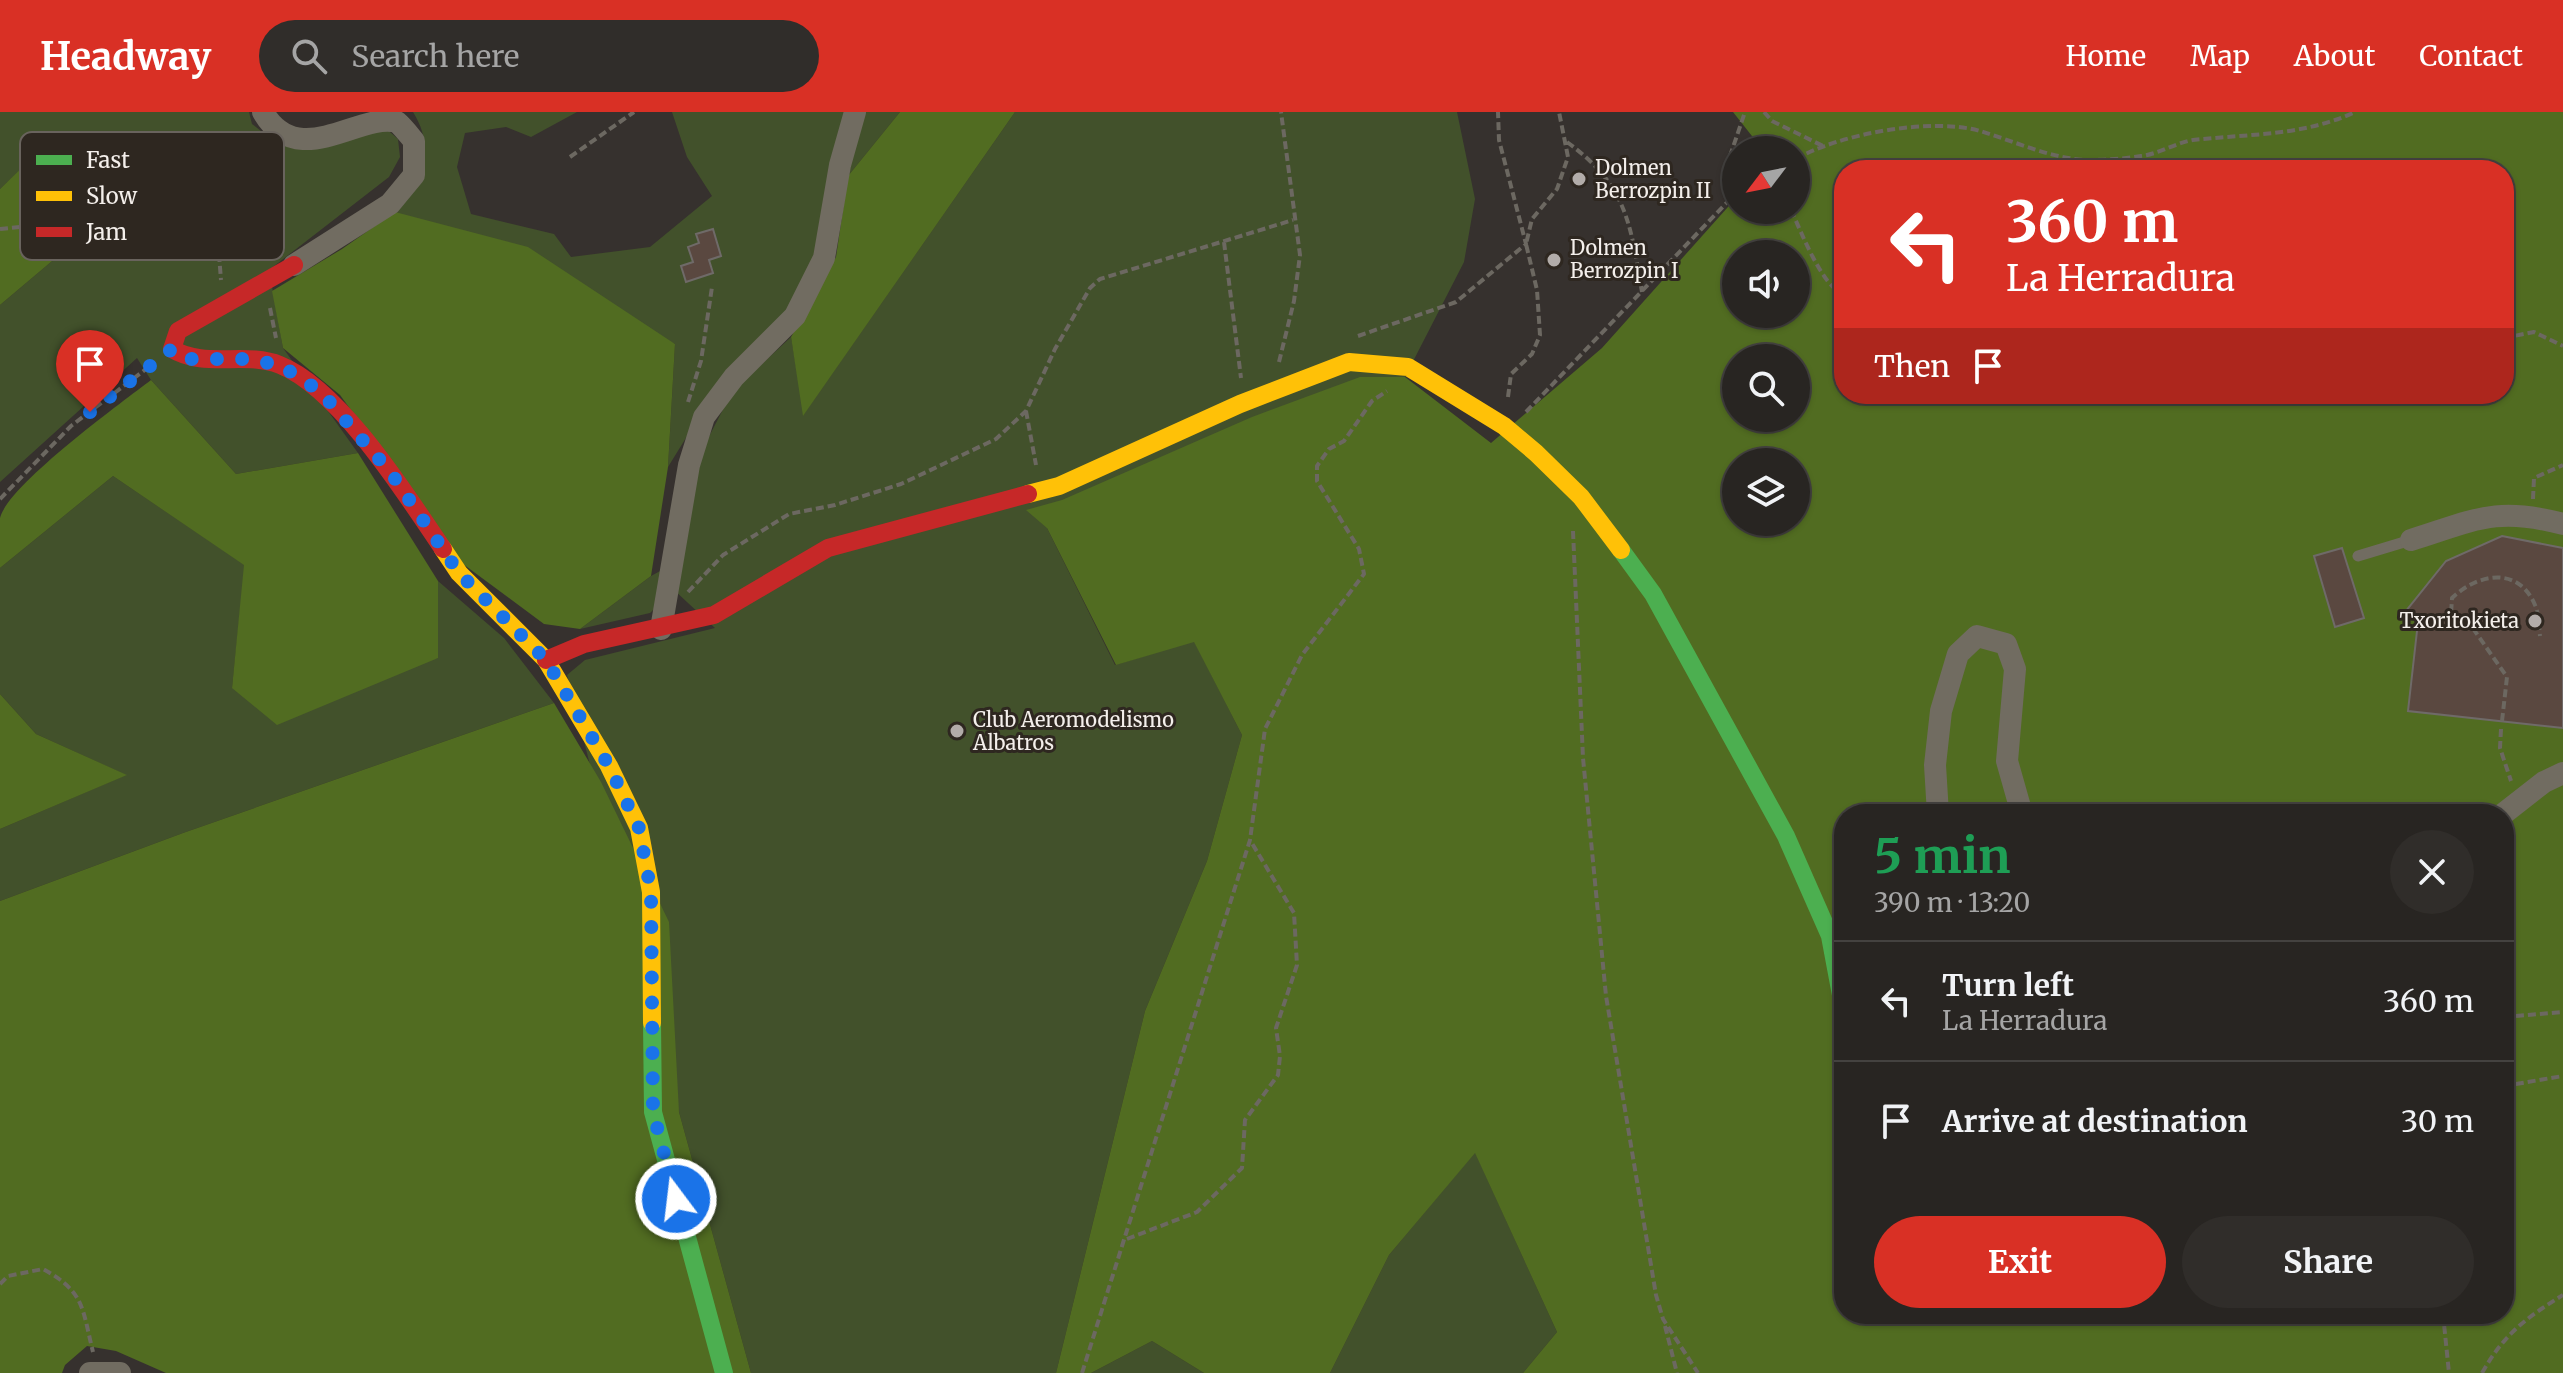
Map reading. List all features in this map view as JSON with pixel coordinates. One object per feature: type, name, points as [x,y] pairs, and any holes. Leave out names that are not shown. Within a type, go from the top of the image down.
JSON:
[{"type":"street","points":[[263,112],[270,123],[293,135],[317,134],[373,116],[395,121],[414,141],[414,175],[390,204],[294,265],[178,331],[172,349],[188,359],[245,359],[280,365],[321,392],[391,473],[459,573],[546,660],[609,766],[639,828],[651,892],[653,1112],[724,1373]]},
{"type":"street","points":[[661,629],[689,465],[704,417],[734,377],[795,316],[824,258],[840,165],[855,112]]},
{"type":"street","points":[[546,660],[584,644],[714,615],[828,548],[1042,491],[1240,404],[1349,362],[1408,367],[1504,426],[1581,497],[1653,594],[1786,836],[1830,936],[1834,957]]},
{"type":"street","points":[[2411,540],[2489,515],[2513,513],[2563,524]]},
{"type":"street","points":[[1937,804],[1935,765],[1941,711],[1958,654],[1977,636],[2006,644],[2015,669],[2007,761],[2019,804]]},
{"type":"street","points":[[2514,806],[2544,782],[2563,773]]},
{"type":"lane","points":[[2358,556],[2411,540]]},
{"type":"path","points":[[570,157],[634,112]]},
{"type":"path","points":[[1281,112],[1300,255],[1285,344],[1275,371],[1286,363]]},
{"type":"path","points":[[1498,112],[1499,140],[1537,290],[1540,335],[1532,354],[1511,374],[1504,426]]},
{"type":"path","points":[[1355,337],[1456,302],[1526,244],[1532,219],[1557,189],[1568,157],[1559,112]]},
{"type":"path","points":[[1737,136],[1745,112]]},
{"type":"path","points":[[1764,112],[1772,121],[1824,146]]},
{"type":"path","points":[[1810,152],[1849,136],[1942,128],[1976,130],[2028,148],[2084,160],[2142,156],[2190,141],[2259,137],[2339,119],[2355,112]]},
{"type":"path","points":[[1565,140],[1589,158],[1620,195],[1632,233],[1642,292]]},
{"type":"path","points":[[1504,426],[1533,407],[1722,208]]},
{"type":"path","points":[[686,595],[723,555],[789,514],[835,505],[901,484],[996,439],[1026,411],[1055,349],[1090,288],[1100,279],[1293,220]]},
{"type":"path","points":[[1798,224],[1817,263],[1834,288]]},
{"type":"path","points":[[0,229],[20,227]]},
{"type":"path","points":[[1224,242],[1241,367],[1240,404]]},
{"type":"path","points":[[284,257],[294,265]]},
{"type":"path","points":[[219,260],[220,286],[226,303]]},
{"type":"path","points":[[262,283],[272,314],[280,365]]},
{"type":"path","points":[[682,416],[701,361],[712,287]]},
{"type":"path","points":[[2514,336],[2534,332],[2563,346]]},
{"type":"path","points":[[0,499],[71,426],[172,349]]},
{"type":"path","points":[[1082,1373],[1127,1239],[1194,1010],[1250,840],[1265,729],[1302,655],[1364,574],[1359,549],[1317,481],[1317,466],[1329,449],[1344,441],[1372,401],[1409,376],[1408,367]]},
{"type":"path","points":[[1026,411],[1042,491]]},
{"type":"path","points":[[2536,517],[2534,478],[2563,465]]},
{"type":"path","points":[[1581,497],[1572,525],[1583,758],[1606,996],[1663,1319],[1677,1373]]},
{"type":"path","points":[[2502,721],[2507,677],[2472,627],[2451,614],[2452,598],[2467,583],[2486,577],[2510,578],[2523,587],[2536,606],[2540,636]]},
{"type":"path","points":[[2501,729],[2503,765],[2511,804]]},
{"type":"path","points":[[1127,1239],[1197,1212],[1242,1168],[1245,1120],[1278,1075],[1280,1056],[1276,1028],[1297,965],[1294,913],[1250,840]]},
{"type":"path","points":[[2514,1016],[2563,1012]]},
{"type":"path","points":[[2514,1084],[2563,1076]]},
{"type":"path","points":[[0,1284],[8,1276],[43,1269],[69,1284],[85,1315],[103,1372]]},
{"type":"path","points":[[2482,1373],[2498,1345],[2526,1318],[2563,1295]]},
{"type":"path","points":[[1663,1319],[1698,1373]]},
{"type":"path","points":[[2444,1324],[2449,1373]]},
{"type":"green space","points":[[0,112],[249,112],[252,124],[264,132],[20,132],[20,170],[0,189]]},
{"type":"green space","points":[[413,112],[577,112],[531,137],[506,127],[465,133],[457,167],[471,214],[554,234],[571,257],[650,247],[712,196],[687,157],[672,112],[847,112],[817,257],[790,313],[726,373],[668,467],[675,344],[395,212],[413,188],[423,165],[424,140]]},
{"type":"green space","points":[[862,112],[900,112],[848,176]]},
{"type":"green space","points":[[900,112],[1015,112],[803,416],[791,337],[836,257],[848,176]]},
{"type":"green space","points":[[1015,112],[1457,112],[1475,199],[1464,262],[1405,377],[1047,528],[1115,665],[1194,641],[1242,735],[1207,861],[1145,1011],[1056,1373],[751,1373],[679,1112],[567,675],[585,660],[715,628],[674,590],[650,613],[580,629],[651,576],[682,559],[701,452],[732,392],[791,337],[804,414]]},
{"type":"green space","points":[[1733,112],[2563,112],[2563,1373],[1523,1373],[1557,1332],[1475,1153],[1389,1255],[1330,1373],[1204,1373],[1152,1341],[1091,1373],[1056,1373],[1145,1011],[1207,861],[1242,735],[1194,642],[1116,665],[1047,528],[1026,510],[1062,500],[1252,417],[1360,377],[1405,377],[1491,443],[1602,348],[1722,214],[1722,224],[1810,224],[1810,136],[1752,136]]},
{"type":"green space","points":[[383,126],[398,139],[400,157],[389,177],[284,258],[284,139],[302,146]]},
{"type":"green space","points":[[20,170],[20,260],[53,260],[0,305],[0,189]]},
{"type":"green space","points":[[395,212],[528,247],[675,344],[668,467],[651,576],[580,629],[544,624],[463,564],[340,395],[283,348],[272,291],[342,249]]},
{"type":"green space","points":[[53,260],[282,260],[269,270],[283,348],[358,453],[236,474],[151,380],[137,358],[0,482],[0,305]]},
{"type":"green space","points":[[151,380],[236,474],[358,453],[438,581],[438,658],[277,725],[232,688],[244,565],[113,476],[0,568],[0,518],[8,504],[67,445]]},
{"type":"green space","points":[[113,476],[245,565],[232,688],[438,658],[438,581],[504,638],[554,703],[183,833],[0,901],[0,829],[126,775],[36,734],[0,694],[0,568]]},
{"type":"green space","points":[[0,694],[36,734],[127,775],[0,829]]},
{"type":"green space","points":[[554,703],[601,782],[669,922],[679,1112],[751,1373],[166,1373],[116,1351],[87,1346],[65,1365],[62,1373],[0,1373],[0,901],[183,833]]},
{"type":"green space","points":[[1475,1152],[1557,1332],[1523,1373],[1330,1373],[1389,1255]]},
{"type":"green space","points":[[1152,1341],[1204,1373],[1091,1373]]},
{"type":"building","points":[[713,229],[721,256],[709,260],[713,273],[686,282],[681,266],[693,262],[688,247],[699,243],[696,234]]},
{"type":"building","points":[[2502,536],[2563,548],[2563,728],[2408,711],[2418,622],[2406,611],[2446,561]]},
{"type":"building","points":[[2342,548],[2364,618],[2335,627],[2314,556]]},
{"type":"traffic: fast","points":[[1621,550],[1653,594],[1786,836],[1830,936],[1834,957]]},
{"type":"traffic: fast","points":[[652,1023],[653,1112],[724,1373]]},
{"type":"traffic: slow","points":[[1028,494],[1059,486],[1240,404],[1349,362],[1408,367],[1504,426],[1536,453],[1581,497],[1621,550]]},
{"type":"traffic: slow","points":[[443,549],[459,573],[546,660],[609,766],[639,828],[651,892],[652,1023]]},
{"type":"traffic: jam","points":[[294,265],[178,331],[172,349],[198,358],[267,361],[303,378],[326,396],[370,446],[443,549]]},
{"type":"traffic: jam","points":[[546,660],[584,644],[714,615],[828,548],[1028,494]]},
{"type":"place","name":"Dolmen Berrozpin II","points":[[1579,179]]},
{"type":"place","name":"Dolmen Berrozpin I","points":[[1554,260]]},
{"type":"place","name":"Txoritokieta","points":[[2535,621]]},
{"type":"place","name":"Club Aeromodelismo Albatros","points":[[957,731]]},
{"type":"route","points":[[90,412],[172,349],[188,359],[245,359],[280,365],[321,392],[391,473],[459,573],[546,660],[609,766],[639,828],[651,892],[653,1112],[676,1199]]}]
